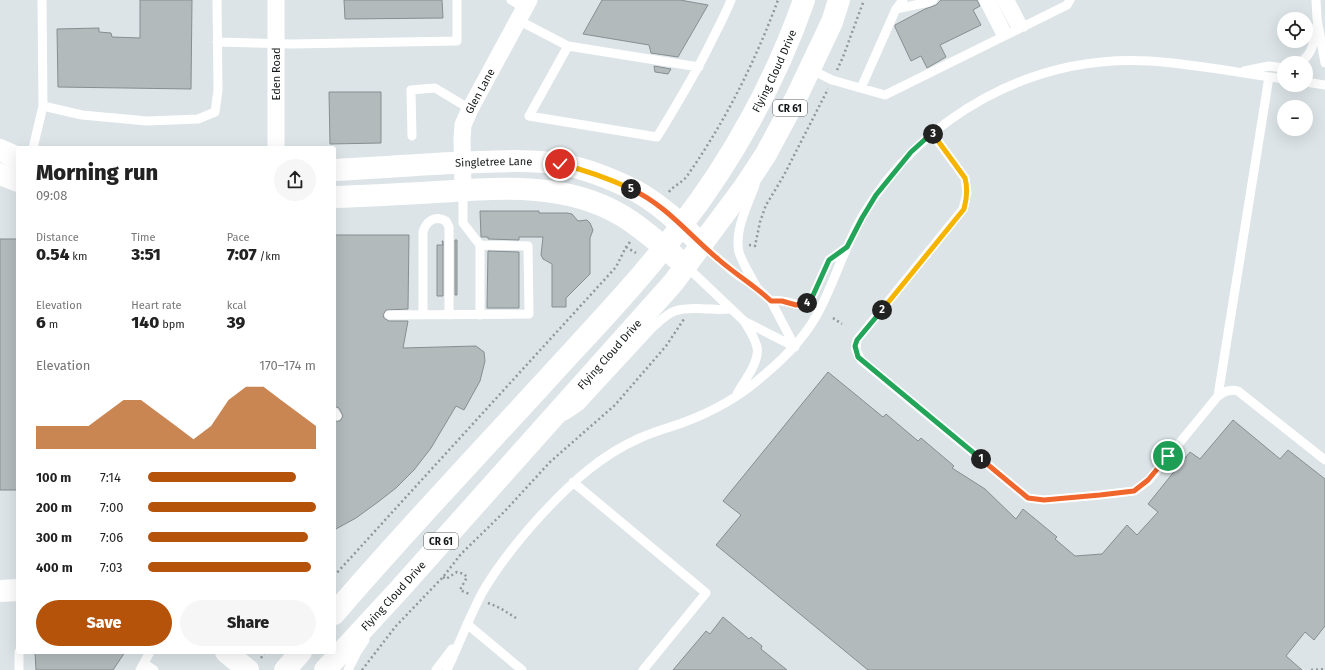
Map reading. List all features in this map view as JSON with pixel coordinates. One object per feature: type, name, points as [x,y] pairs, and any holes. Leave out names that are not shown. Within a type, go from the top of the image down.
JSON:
[{"type":"main road","name":"Flying Cloud Drive","points":[[336,612],[476,456],[591,332],[682,226],[720,171],[768,85],[790,38],[804,0]]},
{"type":"main road","name":"Flying Cloud Drive","points":[[324,670],[398,591],[673,283],[745,186],[766,154],[810,69],[832,22],[839,0]]},
{"type":"main road","points":[[832,22],[850,0]]},
{"type":"main road","points":[[0,150],[16,157]]},
{"type":"main road","name":"Singletree Lane","points":[[336,170],[461,162],[529,160],[560,164],[608,178],[637,192],[661,207],[702,245]]},
{"type":"main road","points":[[0,174],[16,180]]},
{"type":"main road","points":[[336,197],[462,190],[528,189],[558,192],[583,198],[621,215],[641,229],[686,266]]},
{"type":"main road","points":[[0,591],[16,590]]},
{"type":"main road","points":[[228,654],[248,670]]},
{"type":"main road","points":[[285,670],[299,654]]},
{"type":"street","name":"Eden Road","points":[[276,0],[276,146]]},
{"type":"street","name":"Glen Lane","points":[[462,190],[461,162],[463,125],[520,7]]},
{"type":"lane","points":[[33,146],[43,106],[42,0]]},
{"type":"lane","points":[[43,106],[82,115],[147,121],[198,120],[215,112],[218,90],[217,0]]},
{"type":"lane","points":[[217,42],[276,44],[457,41],[457,0]]},
{"type":"lane","points":[[568,46],[529,116],[657,137],[699,67],[727,11],[730,0]]},
{"type":"lane","points":[[862,88],[896,9],[902,0]]},
{"type":"lane","points":[[896,9],[933,0]]},
{"type":"lane","points":[[983,0],[1005,36]]},
{"type":"lane","points":[[991,0],[1005,36]]},
{"type":"lane","points":[[1001,0],[1020,28]]},
{"type":"lane","points":[[1010,0],[1020,28]]},
{"type":"lane","points":[[810,69],[832,80],[885,95],[1067,5],[1070,0]]},
{"type":"lane","points":[[1316,0],[1317,19],[1325,63]]},
{"type":"lane","points":[[520,7],[568,46],[699,67]]},
{"type":"lane","points":[[1307,56],[1312,48],[1317,19]]},
{"type":"lane","points":[[448,670],[481,595],[497,569],[514,546],[573,482],[600,460],[619,448],[641,437],[703,415],[721,406],[763,377],[795,347],[821,309],[847,247],[876,195],[911,152],[932,133],[969,106],[992,94],[1021,82],[1060,69],[1106,62],[1151,61],[1277,78]]},
{"type":"lane","points":[[1236,72],[1269,66],[1277,67]]},
{"type":"lane","points":[[1218,396],[1269,77]]},
{"type":"lane","points":[[1313,83],[1325,85]]},
{"type":"lane","points":[[412,136],[411,90],[434,88],[470,109]]},
{"type":"lane","points":[[932,133],[965,178],[967,185],[964,209],[857,340],[856,350],[861,360],[1022,494],[1028,498],[1038,500],[1130,492],[1140,487],[1148,480],[1218,396],[1225,391],[1231,390],[1238,391],[1325,460]]},
{"type":"lane","points":[[757,288],[739,252],[739,231],[766,154]]},
{"type":"lane","points":[[462,190],[463,223],[480,245],[480,315]]},
{"type":"lane","points":[[423,315],[423,232],[429,221],[438,218],[446,221],[449,227],[449,315]]},
{"type":"lane","points":[[449,227],[463,223]]},
{"type":"lane","points":[[389,316],[529,314],[528,246],[480,245]]},
{"type":"lane","points":[[702,245],[736,274],[757,288],[771,301],[795,347]]},
{"type":"lane","points":[[771,301],[782,301],[796,305],[810,302],[829,260],[847,247]]},
{"type":"lane","points":[[686,266],[744,322],[757,347],[756,362],[736,396]]},
{"type":"lane","points":[[539,433],[580,406],[664,317],[674,311],[684,309],[730,309]]},
{"type":"lane","points":[[744,322],[795,347]]},
{"type":"lane","points":[[573,482],[706,593],[643,670]]},
{"type":"lane","points":[[348,670],[357,652],[398,591]]},
{"type":"lane","points":[[468,624],[522,670]]},
{"type":"lane","points":[[436,670],[462,637]]},
{"type":"lane","points":[[19,654],[19,670]]},
{"type":"lane","points":[[149,654],[143,667],[154,670]]},
{"type":"path","points":[[661,207],[670,190],[685,178],[715,134],[749,68],[778,0]]},
{"type":"path","points":[[336,574],[616,267],[626,246],[641,229]]},
{"type":"path","points":[[834,318],[842,324]]},
{"type":"path","points":[[1311,670],[1325,669]]},
{"type":"building","points":[[140,0],[192,0],[191,89],[58,87],[57,29],[99,28],[99,32],[111,33],[112,37],[140,38]]},
{"type":"building","points":[[344,0],[442,0],[443,18],[345,19]]},
{"type":"building","points":[[602,0],[680,0],[708,5],[678,57],[651,53],[649,45],[583,34]]},
{"type":"building","points":[[941,0],[977,0],[980,6],[973,10],[981,25],[940,45],[946,57],[927,68],[921,56],[911,61],[895,25],[925,9],[936,5]]},
{"type":"building","points":[[654,66],[671,69],[668,74],[655,72]]},
{"type":"building","points":[[329,92],[381,92],[381,143],[330,144]]},
{"type":"building","points":[[480,211],[539,211],[539,213],[567,213],[572,214],[578,221],[587,220],[590,223],[593,230],[590,238],[590,274],[566,298],[566,307],[552,307],[552,264],[543,259],[541,255],[543,237],[519,237],[519,240],[488,239],[488,237],[481,237]]},
{"type":"building","points":[[336,235],[409,235],[408,309],[386,310],[383,315],[384,318],[389,321],[408,321],[403,348],[476,346],[484,352],[485,361],[480,381],[464,410],[456,406],[431,448],[414,470],[396,488],[378,502],[356,518],[336,529],[336,421],[340,421],[343,416],[339,408],[336,407]]},
{"type":"building","points":[[0,239],[16,239],[16,490],[0,490]]},
{"type":"building","points":[[455,240],[457,240],[457,295],[455,295]]},
{"type":"building","points":[[437,245],[443,245],[443,296],[437,296]]},
{"type":"building","points":[[488,251],[519,252],[519,308],[487,308]]},
{"type":"building","points":[[828,372],[883,417],[886,414],[918,441],[921,438],[954,466],[952,468],[985,489],[1016,519],[1023,509],[1057,537],[1055,539],[1075,556],[1102,554],[1127,525],[1137,535],[1158,512],[1148,504],[1190,452],[1200,459],[1233,420],[1280,459],[1288,450],[1325,479],[1325,626],[1314,640],[1305,632],[1286,656],[1302,670],[868,670],[716,545],[741,515],[723,501]]},
{"type":"building","points":[[723,617],[749,639],[751,637],[762,646],[761,649],[787,670],[673,670],[706,631],[710,634]]},
{"type":"building","points":[[35,654],[124,654],[113,670],[36,670]]},
{"type":"route","points":[[560,164],[608,178],[637,192],[661,207],[717,258],[736,274],[757,288],[771,301],[782,301],[796,305],[810,302],[829,260],[847,247],[876,195],[911,152],[932,133],[965,178],[967,193],[964,209],[857,340],[855,346],[858,357],[1028,498],[1044,500],[1134,491],[1148,480],[1168,456]]}]
